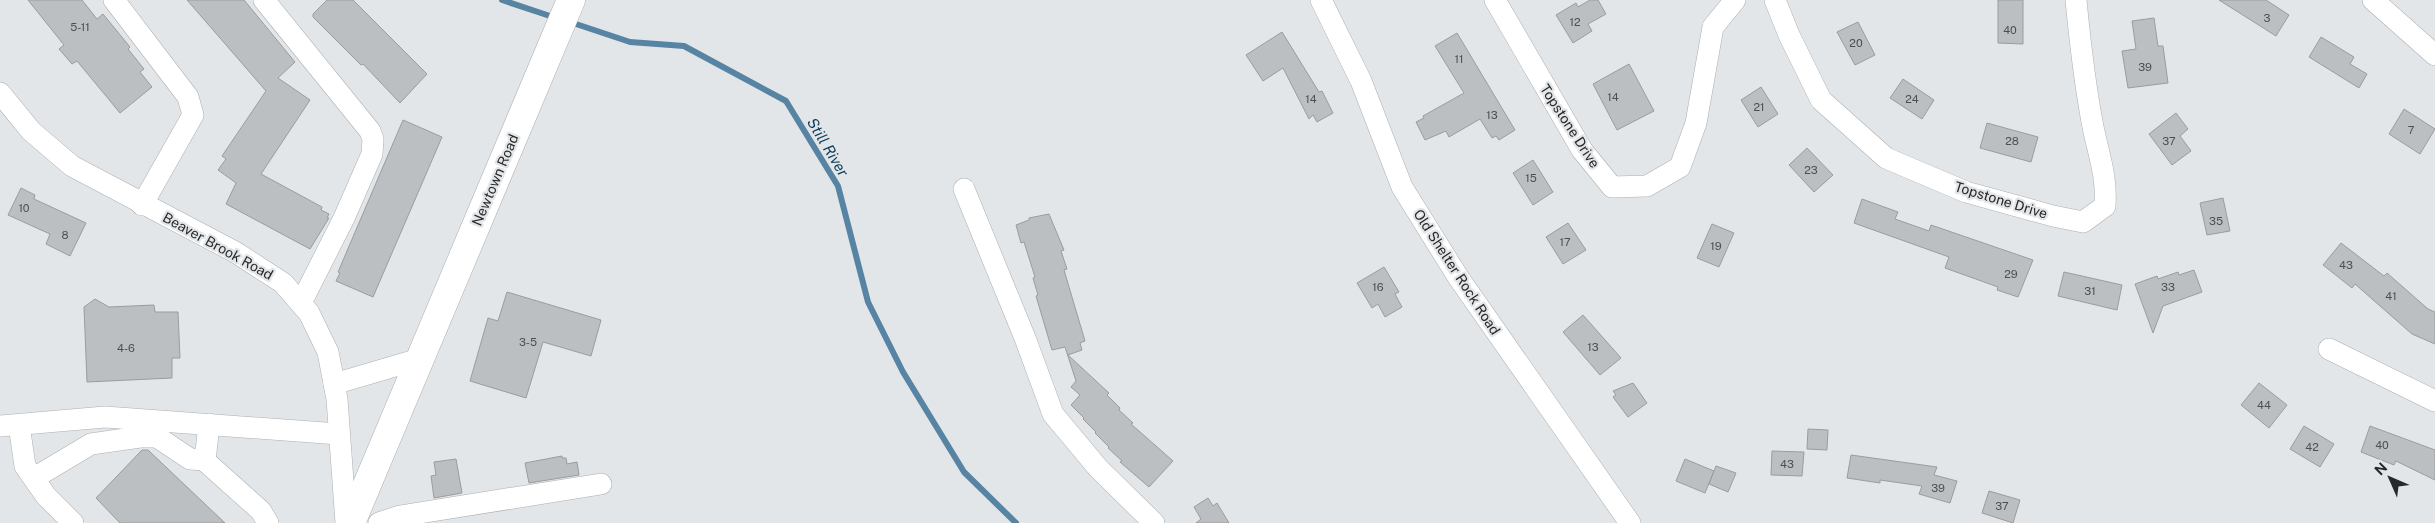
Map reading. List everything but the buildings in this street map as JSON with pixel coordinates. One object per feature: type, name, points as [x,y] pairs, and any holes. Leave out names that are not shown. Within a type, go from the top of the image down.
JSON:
[{"type":"main road","name":"Newtown Road","points":[[351,523],[568,8]]},
{"type":"street","points":[[114,0],[188,98],[193,115],[142,205]]},
{"type":"street","points":[[264,0],[370,130],[373,138],[372,154],[344,218],[300,303]]},
{"type":"street","name":"Old Shelter Rock Road","points":[[1320,0],[1361,82],[1402,187],[1458,276],[1630,523]]},
{"type":"street","name":"Topstone Drive","points":[[1495,0],[1582,150],[1612,187],[1646,186],[1680,167],[1696,123],[1713,27],[1735,0]]},
{"type":"street","name":"Topstone Drive","points":[[1775,0],[1789,35],[1821,100],[1886,158],[1966,192],[2053,216],[2083,222],[2105,206],[2106,184],[2093,126],[2080,43],[2076,0]]},
{"type":"street","points":[[2373,0],[2435,55]]},
{"type":"street","name":"Beaver Brook Road","points":[[0,93],[31,131],[72,166],[142,205],[235,252],[283,282],[310,313],[328,352],[334,384],[346,523]]},
{"type":"street","points":[[964,189],[1025,338],[1053,414],[1098,468],[1154,523]]},
{"type":"street","points":[[2329,349],[2435,400]]},
{"type":"street","points":[[334,384],[420,359]]},
{"type":"street","points":[[73,523],[46,496],[25,466],[10,426],[105,417],[339,434]]},
{"type":"street","points":[[206,460],[209,424]]},
{"type":"street","points":[[34,478],[90,444],[140,437],[157,437],[190,459],[206,460],[261,511],[268,523]]},
{"type":"street","points":[[379,523],[400,516],[601,484]]},
{"type":"waterway","name":"Still River","points":[[502,0],[556,18]]},
{"type":"waterway","name":"Still River","points":[[567,21],[630,42],[684,46],[786,101],[838,186],[868,302],[903,372],[964,472],[1016,523]]}]
